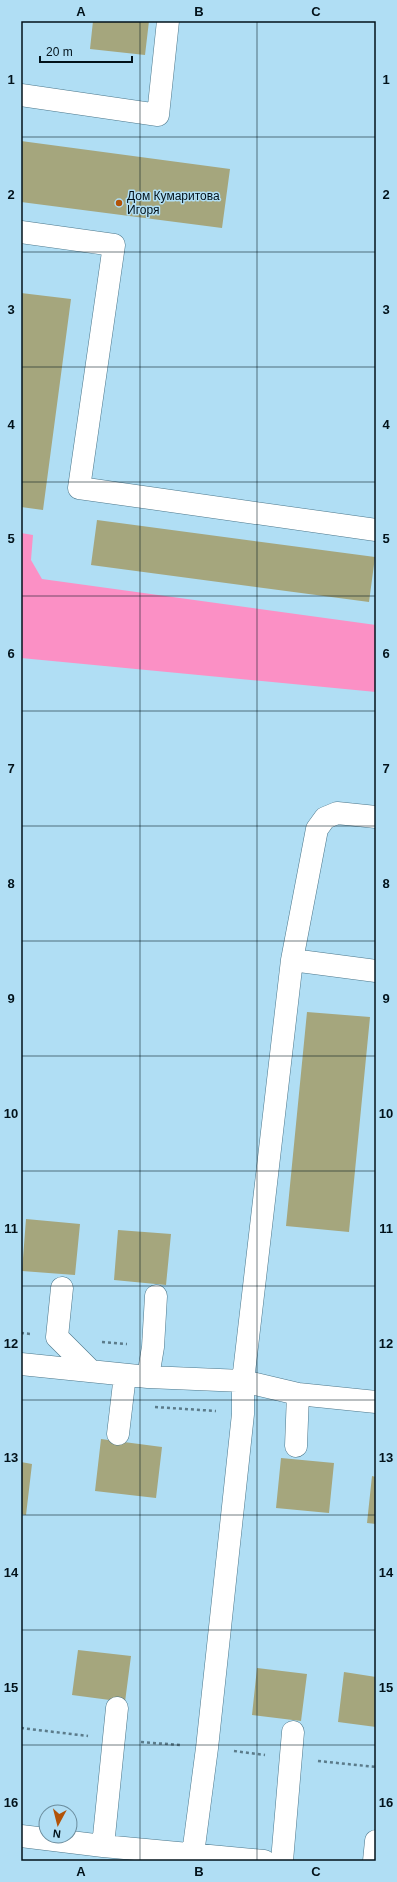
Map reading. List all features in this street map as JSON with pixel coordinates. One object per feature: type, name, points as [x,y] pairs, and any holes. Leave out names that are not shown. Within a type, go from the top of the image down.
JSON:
[{"type":"street","points":[[21,95],[158,115],[168,21]]},
{"type":"street","points":[[21,232],[114,245],[79,488],[376,530]]},
{"type":"street","points":[[193,1854],[207,1748],[243,1414],[243,1381],[292,960],[317,830],[325,818],[337,813],[376,818]]},
{"type":"street","points":[[292,960],[376,972]]},
{"type":"street","points":[[62,1288],[57,1337],[91,1371]]},
{"type":"street","points":[[148,1377],[153,1347],[156,1296]]},
{"type":"street","points":[[21,1364],[148,1377],[243,1381],[298,1394],[376,1402]]},
{"type":"street","points":[[118,1434],[120,1404],[125,1375]]},
{"type":"street","points":[[296,1446],[298,1394]]},
{"type":"street","points":[[103,1846],[117,1708]]},
{"type":"street","points":[[282,1861],[293,1732]]},
{"type":"street","points":[[21,1836],[103,1846],[264,1861]]},
{"type":"street","points":[[374,1861],[376,1841]]},
{"type":"path","points":[[120,1404],[243,1414]]},
{"type":"shaded area","points":[[21,533],[33,535],[31,560],[42,579],[376,625],[376,692],[21,658]]},
{"type":"building","points":[[93,21],[149,21],[145,55],[90,49]]},
{"type":"building","points":[[21,141],[230,169],[222,228],[21,202]]},
{"type":"building","points":[[21,293],[71,299],[43,510],[21,507]]},
{"type":"building","points":[[97,520],[375,557],[369,602],[91,565]]},
{"type":"building","points":[[307,1012],[370,1017],[349,1232],[286,1226]]},
{"type":"building","points":[[26,1219],[80,1224],[75,1275],[22,1271]]},
{"type":"building","points":[[118,1230],[171,1234],[166,1285],[114,1280]]},
{"type":"building","points":[[101,1439],[162,1447],[156,1498],[95,1491]]},
{"type":"building","points":[[281,1458],[334,1463],[329,1513],[276,1508]]},
{"type":"building","points":[[21,1462],[32,1464],[26,1515],[21,1514]]},
{"type":"building","points":[[372,1476],[376,1477],[376,1524],[367,1523]]},
{"type":"building","points":[[78,1650],[131,1656],[125,1702],[72,1695]]},
{"type":"building","points":[[257,1668],[307,1674],[301,1721],[252,1715]]},
{"type":"building","points":[[344,1672],[376,1677],[376,1727],[338,1722]]},
{"type":"place","name":"Дом Кумаритова Игоря","points":[[119,203]]}]
